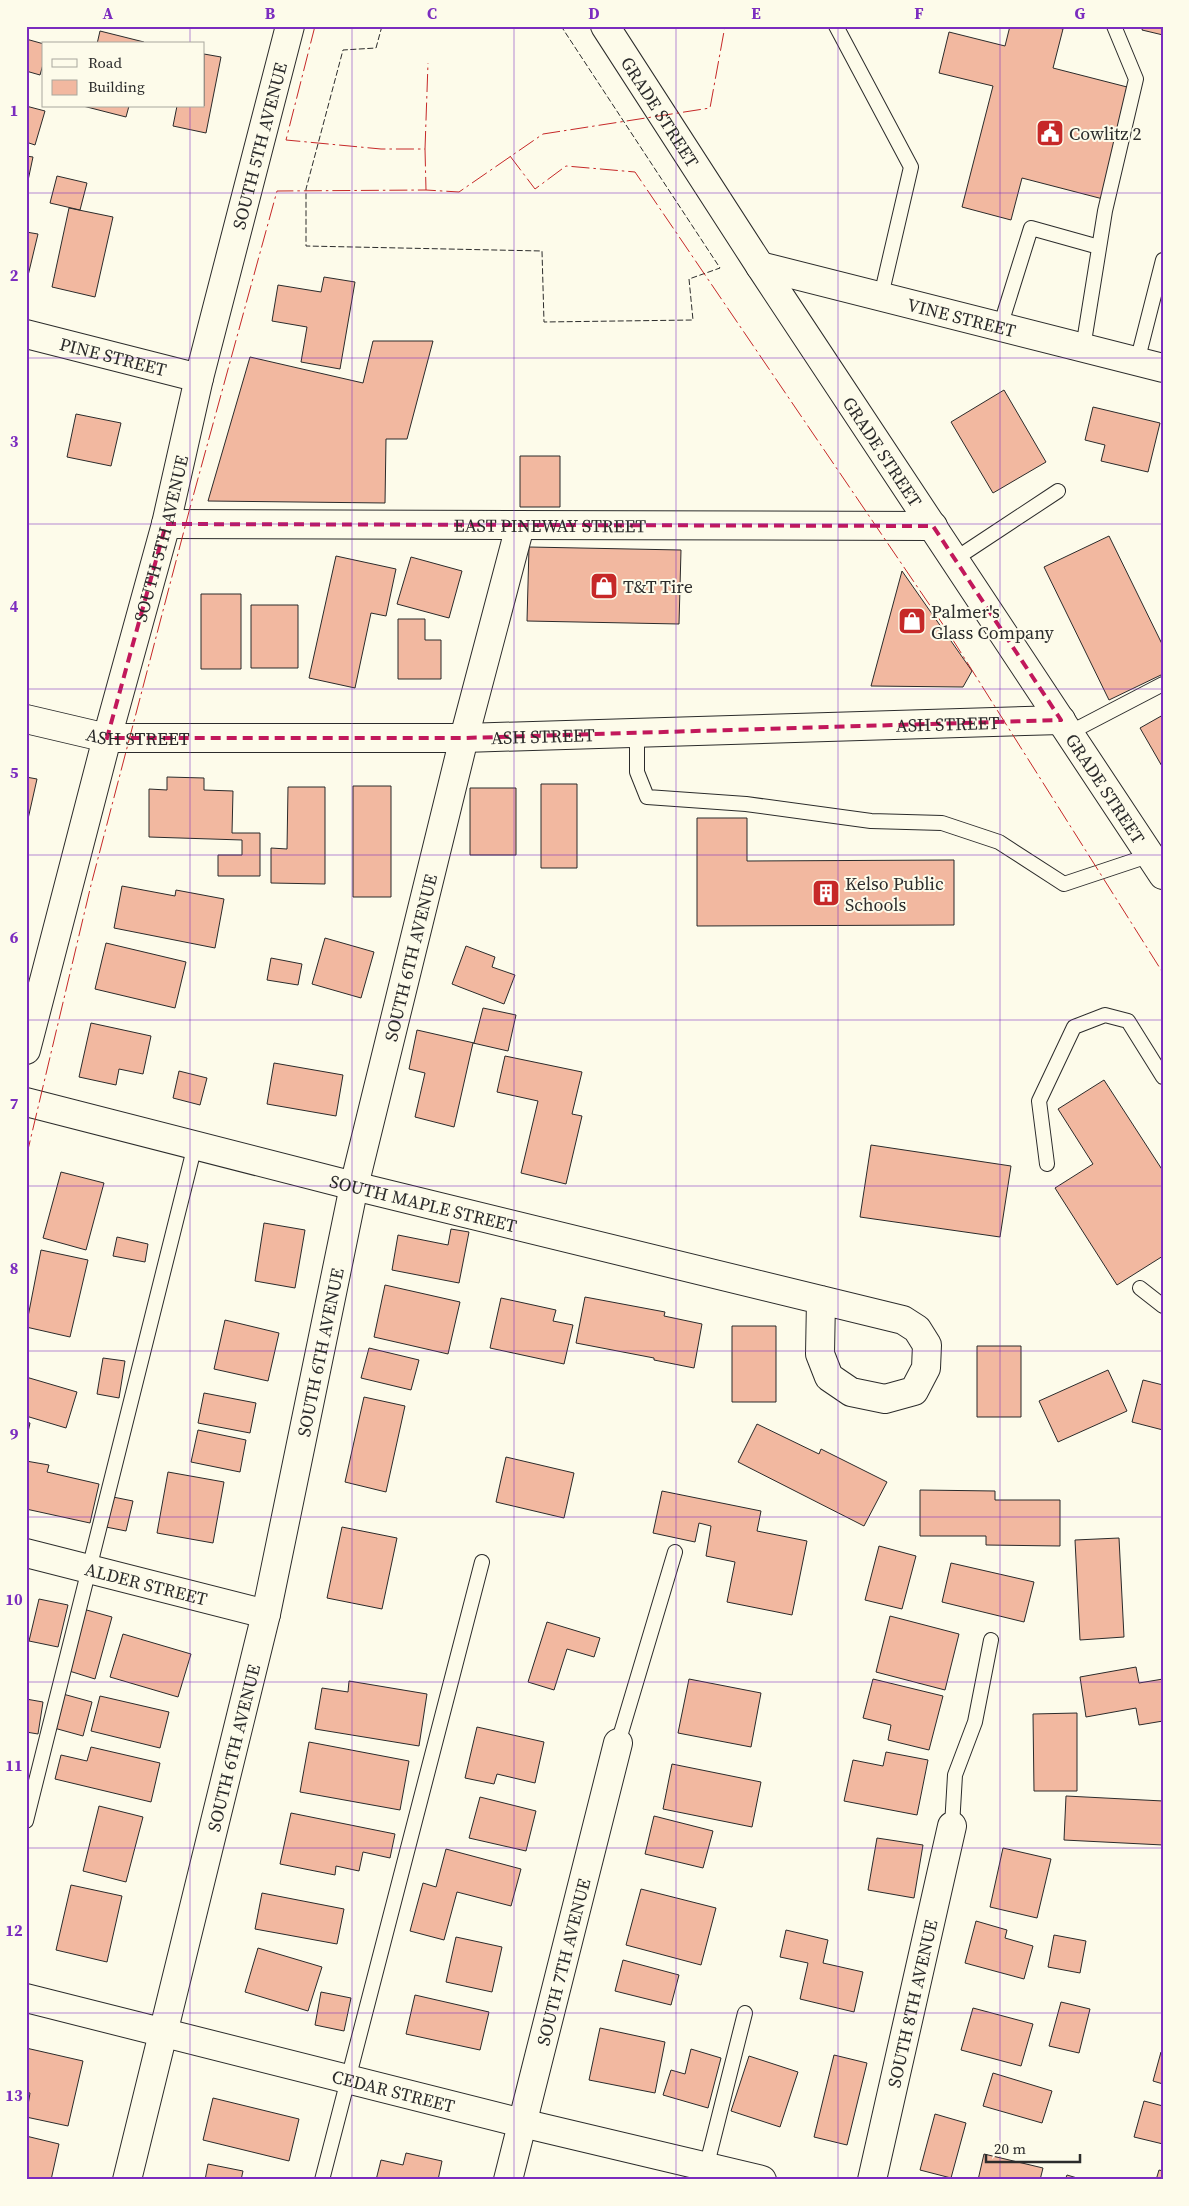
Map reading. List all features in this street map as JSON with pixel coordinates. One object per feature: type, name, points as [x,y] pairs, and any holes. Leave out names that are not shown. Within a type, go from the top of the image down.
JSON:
[{"type":"street","name":"SOUTH 5TH AVENUE","points":[[26,1050],[107,738],[166,524],[199,378],[290,26]]},
{"type":"street","name":"GRADE STREET","points":[[605,26],[760,266],[1157,865]]},
{"type":"street","name":"VINE STREET","points":[[760,266],[1150,365]]},
{"type":"street","name":"PINE STREET","points":[[26,334],[199,378]]},
{"type":"street","name":"EAST PINEWAY STREET","points":[[166,524],[933,526]]},
{"type":"street","name":"SOUTH 6TH AVENUE","points":[[127,2180],[266,1614],[354,1186],[464,738],[520,526]]},
{"type":"street","name":"ASH STREET","points":[[26,719],[107,738],[464,738],[637,733],[1065,727]]},
{"type":"street","name":"SOUTH MAPLE STREET","points":[[26,1102],[354,1186],[821,1300]]},
{"type":"street","name":"ALDER STREET","points":[[26,1554],[266,1614]]},
{"type":"street","name":"SOUTH 7TH AVENUE","points":[[508,2180],[618,1743]]},
{"type":"street","name":"SOUTH 8TH AVENUE","points":[[872,2180],[952,1826]]},
{"type":"street","name":"CEDAR STREET","points":[[26,1998],[522,2123],[705,2173],[762,2180]]},
{"type":"lane","points":[[836,26],[911,167],[881,296]]},
{"type":"lane","points":[[1083,348],[1105,211],[1136,79],[1114,26]]},
{"type":"lane","points":[[1000,327],[1031,228],[1099,247]]},
{"type":"lane","points":[[1150,365],[1163,260]]},
{"type":"lane","points":[[955,559],[1058,491]]},
{"type":"lane","points":[[1065,727],[1163,684]]},
{"type":"lane","points":[[637,733],[637,772],[648,797],[746,804],[871,821],[942,823],[999,842],[1064,884],[1157,865]]},
{"type":"lane","points":[[1047,1164],[1039,1101],[1074,1027],[1105,1015],[1128,1021],[1163,1077]]},
{"type":"lane","points":[[26,1821],[195,1145]]},
{"type":"lane","points":[[1140,1288],[1163,1306]]},
{"type":"lane","points":[[618,1743],[675,1552]]},
{"type":"lane","points":[[322,2180],[482,1562]]},
{"type":"lane","points":[[952,1826],[955,1775],[975,1722],[991,1640]]},
{"type":"lane","points":[[705,2173],[745,2013]]},
{"type":"highlighted area","points":[[166,524],[933,526],[1061,720],[464,738],[107,738]]},
{"type":"building","name":"Cowlitz 2","points":[[1010,26],[1051,26],[1063,29],[1053,68],[1131,88],[1103,199],[1022,178],[1011,220],[962,207],[993,86],[939,73],[949,32],[1005,46]]},
{"type":"building","points":[[1143,26],[1163,26],[1163,35],[1142,30]]},
{"type":"building","points":[[100,31],[144,42],[97,42]]},
{"type":"building","points":[[26,39],[42,43],[42,68],[40,75],[26,71]]},
{"type":"building","points":[[205,54],[221,57],[206,133],[173,126],[177,108],[205,108]]},
{"type":"building","points":[[26,106],[45,111],[35,145],[26,142]]},
{"type":"building","points":[[91,108],[128,108],[126,117]]},
{"type":"building","points":[[26,156],[33,157],[26,190]]},
{"type":"building","points":[[57,176],[87,183],[80,210],[50,203]]},
{"type":"building","points":[[69,208],[113,217],[95,297],[52,287]]},
{"type":"building","points":[[26,232],[38,234],[26,284]]},
{"type":"building","points":[[324,277],[355,282],[340,369],[301,362],[307,327],[272,321],[278,285],[321,292]]},
{"type":"building","points":[[373,341],[433,341],[407,439],[386,439],[385,503],[208,501],[250,357],[363,383]]},
{"type":"building","points":[[1004,390],[1046,462],[993,493],[951,422]]},
{"type":"building","points":[[1093,407],[1160,423],[1148,472],[1101,461],[1105,445],[1085,440]]},
{"type":"building","points":[[76,414],[121,423],[111,466],[67,457]]},
{"type":"building","points":[[520,456],[560,456],[560,507],[520,507]]},
{"type":"building","points":[[1109,536],[1163,646],[1163,674],[1109,700],[1044,567]]},
{"type":"building","name":"T&T Tire","points":[[529,547],[681,550],[679,624],[527,621]]},
{"type":"building","points":[[336,556],[396,569],[386,616],[371,613],[355,688],[309,678]]},
{"type":"building","points":[[411,557],[462,571],[449,618],[397,604]]},
{"type":"building","name":"Palmer's Glass Company","points":[[902,571],[972,671],[963,687],[871,686]]},
{"type":"building","points":[[201,594],[241,594],[241,669],[201,669]]},
{"type":"building","points":[[251,605],[298,605],[298,668],[251,668]]},
{"type":"building","points":[[398,619],[425,619],[425,640],[441,640],[441,679],[398,679]]},
{"type":"building","points":[[1163,715],[1163,768],[1140,728]]},
{"type":"building","points":[[26,777],[37,779],[28,819],[26,818]]},
{"type":"building","points":[[167,777],[204,778],[204,790],[233,791],[232,833],[260,833],[260,876],[218,876],[218,855],[242,855],[242,840],[149,837],[149,789],[167,790]]},
{"type":"building","points":[[541,784],[577,784],[577,868],[541,868]]},
{"type":"building","points":[[353,786],[391,786],[391,897],[353,897]]},
{"type":"building","points":[[288,787],[325,787],[325,884],[271,883],[271,848],[287,849]]},
{"type":"building","points":[[470,788],[516,788],[516,855],[470,855]]},
{"type":"building","name":"Kelso Public Schools","points":[[697,818],[747,818],[747,861],[954,860],[954,925],[697,926]]},
{"type":"building","points":[[122,886],[175,896],[176,890],[224,899],[215,948],[114,928]]},
{"type":"building","points":[[325,938],[374,952],[361,998],[312,984]]},
{"type":"building","points":[[106,943],[186,962],[175,1008],[95,989]]},
{"type":"building","points":[[466,946],[495,957],[492,967],[515,975],[504,1004],[452,984]]},
{"type":"building","points":[[271,958],[302,964],[298,985],[267,980]]},
{"type":"building","points":[[483,1008],[516,1015],[508,1051],[473,1043],[454,1127],[415,1117],[425,1073],[409,1069],[417,1030],[474,1043]]},
{"type":"building","points":[[91,1023],[151,1036],[143,1074],[119,1069],[116,1085],[79,1077]]},
{"type":"building","points":[[505,1056],[582,1072],[572,1114],[582,1116],[566,1184],[521,1173],[538,1101],[497,1092]]},
{"type":"building","points":[[274,1063],[343,1075],[336,1116],[267,1104]]},
{"type":"building","points":[[179,1071],[207,1078],[200,1105],[173,1098]]},
{"type":"building","points":[[1104,1080],[1163,1171],[1163,1256],[1117,1285],[1055,1188],[1093,1164],[1058,1109]]},
{"type":"building","points":[[871,1145],[1011,1166],[1000,1237],[860,1217]]},
{"type":"building","points":[[61,1172],[104,1183],[86,1250],[43,1238]]},
{"type":"building","points":[[264,1223],[305,1230],[295,1288],[255,1281]]},
{"type":"building","points":[[451,1229],[469,1232],[459,1283],[392,1270],[398,1235],[448,1245]]},
{"type":"building","points":[[117,1237],[148,1244],[145,1262],[113,1256]]},
{"type":"building","points":[[41,1250],[88,1260],[70,1337],[26,1327]]},
{"type":"building","points":[[385,1285],[460,1302],[448,1354],[374,1337]]},
{"type":"building","points":[[585,1297],[665,1312],[664,1316],[702,1324],[694,1368],[576,1343]]},
{"type":"building","points":[[501,1298],[556,1310],[553,1321],[573,1325],[564,1364],[490,1348]]},
{"type":"building","points":[[225,1320],[279,1333],[268,1381],[214,1369]]},
{"type":"building","points":[[732,1326],[776,1326],[776,1402],[732,1402]]},
{"type":"building","points":[[977,1346],[1021,1346],[1021,1417],[977,1417]]},
{"type":"building","points":[[369,1348],[419,1360],[411,1390],[361,1378]]},
{"type":"building","points":[[103,1358],[125,1361],[119,1398],[97,1394]]},
{"type":"building","points":[[1108,1370],[1127,1411],[1058,1442],[1039,1401]]},
{"type":"building","points":[[26,1377],[77,1392],[66,1428],[26,1416]]},
{"type":"building","points":[[1143,1380],[1163,1385],[1163,1430],[1132,1422]]},
{"type":"building","points":[[204,1393],[256,1403],[250,1433],[198,1423]]},
{"type":"building","points":[[364,1397],[405,1406],[386,1492],[345,1482]]},
{"type":"building","points":[[26,1422],[30,1423],[26,1441]]},
{"type":"building","points":[[757,1424],[819,1454],[821,1449],[887,1482],[864,1526],[738,1462]]},
{"type":"building","points":[[198,1430],[246,1440],[240,1472],[191,1462]]},
{"type":"building","points":[[506,1457],[574,1473],[564,1518],[496,1502]]},
{"type":"building","points":[[26,1461],[49,1465],[47,1472],[99,1484],[90,1523],[26,1509]]},
{"type":"building","points":[[168,1472],[224,1482],[213,1543],[157,1533]]},
{"type":"building","points":[[920,1490],[995,1491],[995,1500],[1060,1500],[1060,1546],[986,1545],[986,1536],[920,1536]]},
{"type":"building","points":[[662,1491],[761,1511],[757,1531],[807,1541],[792,1615],[727,1602],[735,1562],[706,1556],[711,1526],[699,1523],[695,1542],[653,1533]]},
{"type":"building","points":[[113,1497],[133,1501],[126,1531],[106,1527]]},
{"type":"building","points":[[342,1527],[397,1538],[382,1609],[327,1598]]},
{"type":"building","points":[[1119,1538],[1124,1637],[1080,1640],[1075,1540]]},
{"type":"building","points":[[879,1546],[916,1556],[902,1609],[865,1600]]},
{"type":"building","points":[[951,1563],[1034,1582],[1024,1622],[942,1602]]},
{"type":"building","points":[[39,1599],[68,1605],[58,1647],[29,1641]]},
{"type":"building","points":[[83,1609],[112,1617],[95,1679],[66,1670]]},
{"type":"building","points":[[890,1616],[959,1634],[945,1690],[876,1672]]},
{"type":"building","points":[[547,1622],[600,1638],[594,1657],[567,1649],[554,1690],[528,1682]]},
{"type":"building","points":[[123,1634],[191,1654],[178,1697],[110,1677]]},
{"type":"building","points":[[1136,1667],[1139,1683],[1163,1679],[1163,1721],[1139,1725],[1136,1708],[1086,1717],[1080,1677]]},
{"type":"building","points":[[689,1679],[761,1693],[751,1747],[678,1733]]},
{"type":"building","points":[[873,1679],[943,1696],[929,1750],[888,1740],[891,1725],[863,1718]]},
{"type":"building","points":[[349,1681],[427,1694],[419,1746],[315,1729],[322,1688],[348,1692]]},
{"type":"building","points":[[63,1694],[92,1702],[83,1736],[54,1728]]},
{"type":"building","points":[[100,1696],[169,1712],[160,1748],[91,1731]]},
{"type":"building","points":[[26,1699],[43,1702],[38,1734],[26,1732]]},
{"type":"building","points":[[1077,1713],[1077,1791],[1034,1791],[1033,1714]]},
{"type":"building","points":[[477,1727],[544,1742],[535,1783],[497,1774],[494,1784],[465,1778]]},
{"type":"building","points":[[309,1742],[409,1761],[400,1810],[300,1792]]},
{"type":"building","points":[[91,1747],[160,1763],[151,1802],[55,1779],[61,1755],[87,1761]]},
{"type":"building","points":[[886,1752],[928,1760],[917,1815],[844,1801],[853,1760],[883,1766]]},
{"type":"building","points":[[672,1764],[761,1782],[752,1827],[663,1809]]},
{"type":"building","points":[[1066,1796],[1163,1801],[1163,1845],[1064,1840]]},
{"type":"building","points":[[480,1797],[536,1811],[526,1851],[469,1838]]},
{"type":"building","points":[[99,1806],[143,1817],[126,1882],[83,1871]]},
{"type":"building","points":[[291,1813],[395,1834],[390,1858],[363,1852],[359,1871],[336,1866],[335,1875],[280,1864]]},
{"type":"building","points":[[654,1816],[713,1831],[703,1868],[645,1854]]},
{"type":"building","points":[[877,1838],[923,1845],[914,1898],[868,1890]]},
{"type":"building","points":[[1003,1848],[1051,1859],[1037,1918],[990,1907]]},
{"type":"building","points":[[446,1849],[521,1869],[511,1906],[457,1892],[444,1940],[410,1931],[423,1883],[436,1887]]},
{"type":"building","points":[[71,1885],[122,1896],[107,1962],[56,1950]]},
{"type":"building","points":[[641,1889],[716,1908],[701,1965],[626,1945]]},
{"type":"building","points":[[262,1893],[344,1909],[337,1944],[255,1929]]},
{"type":"building","points":[[976,1921],[1007,1930],[1005,1938],[1033,1946],[1024,1979],[965,1963]]},
{"type":"building","points":[[786,1930],[828,1940],[823,1963],[863,1972],[854,2012],[800,1999],[808,1963],[780,1957]]},
{"type":"building","points":[[1054,1935],[1086,1941],[1080,1973],[1048,1967]]},
{"type":"building","points":[[456,1937],[502,1947],[492,1992],[446,1982]]},
{"type":"building","points":[[258,1948],[322,1967],[308,2011],[245,1992]]},
{"type":"building","points":[[623,1960],[679,1975],[671,2005],[615,1991]]},
{"type":"building","points":[[321,1992],[351,1998],[344,2031],[315,2025]]},
{"type":"building","points":[[415,1995],[489,2012],[480,2050],[406,2034]]},
{"type":"building","points":[[1061,2002],[1090,2009],[1079,2053],[1049,2046]]},
{"type":"building","points":[[973,2008],[1033,2024],[1021,2066],[961,2050]]},
{"type":"building","points":[[600,2028],[665,2042],[655,2093],[589,2080]]},
{"type":"building","points":[[26,2048],[83,2061],[68,2126],[26,2117],[30,2093],[26,2092]]},
{"type":"building","points":[[691,2049],[721,2058],[708,2108],[663,2095],[671,2070],[685,2074]]},
{"type":"building","points":[[1161,2052],[1163,2052],[1163,2084],[1153,2081]]},
{"type":"building","points":[[834,2055],[867,2063],[847,2145],[814,2137]]},
{"type":"building","points":[[749,2056],[798,2072],[780,2127],[731,2111]]},
{"type":"building","points":[[993,2073],[1052,2091],[1042,2123],[983,2106]]},
{"type":"building","points":[[213,2098],[299,2119],[289,2161],[203,2140]]},
{"type":"building","points":[[1144,2101],[1163,2106],[1163,2144],[1134,2137]]},
{"type":"building","points":[[935,2114],[966,2123],[951,2178],[920,2170]]},
{"type":"building","points":[[26,2136],[59,2144],[51,2180],[26,2180]]},
{"type":"building","points":[[406,2153],[442,2161],[438,2180],[376,2180],[381,2160],[403,2165]]},
{"type":"building","points":[[984,2154],[1043,2168],[1040,2180],[978,2180]]},
{"type":"building","points":[[208,2164],[243,2171],[241,2180],[205,2180]]},
{"type":"building","points":[[1159,2170],[1163,2171],[1163,2180],[1156,2180]]},
{"type":"building","points":[[1067,2175],[1084,2180],[1065,2180]]},
{"type":"fence","points":[[382,26],[376,48],[343,50],[306,189],[306,246],[542,251],[544,322],[693,320],[689,279],[720,268],[561,26]]},
{"type":"power","points":[[315,26],[286,140],[381,149],[425,149],[426,190]]},
{"type":"power","points":[[26,1158],[91,885],[191,504],[277,191],[426,190],[459,192],[543,134],[710,108],[725,26]]},
{"type":"power","points":[[425,149],[428,63]]},
{"type":"power","points":[[510,156],[535,189],[566,166],[635,172],[946,629],[1163,973]]},
{"type":"place","name":"Cowlitz 2","points":[[1050,133]]},
{"type":"place","name":"T&T Tire","points":[[604,586]]},
{"type":"place","name":"Palmer's Glass Company","points":[[912,621]]},
{"type":"place","name":"Kelso Public Schools","points":[[826,893]]}]
